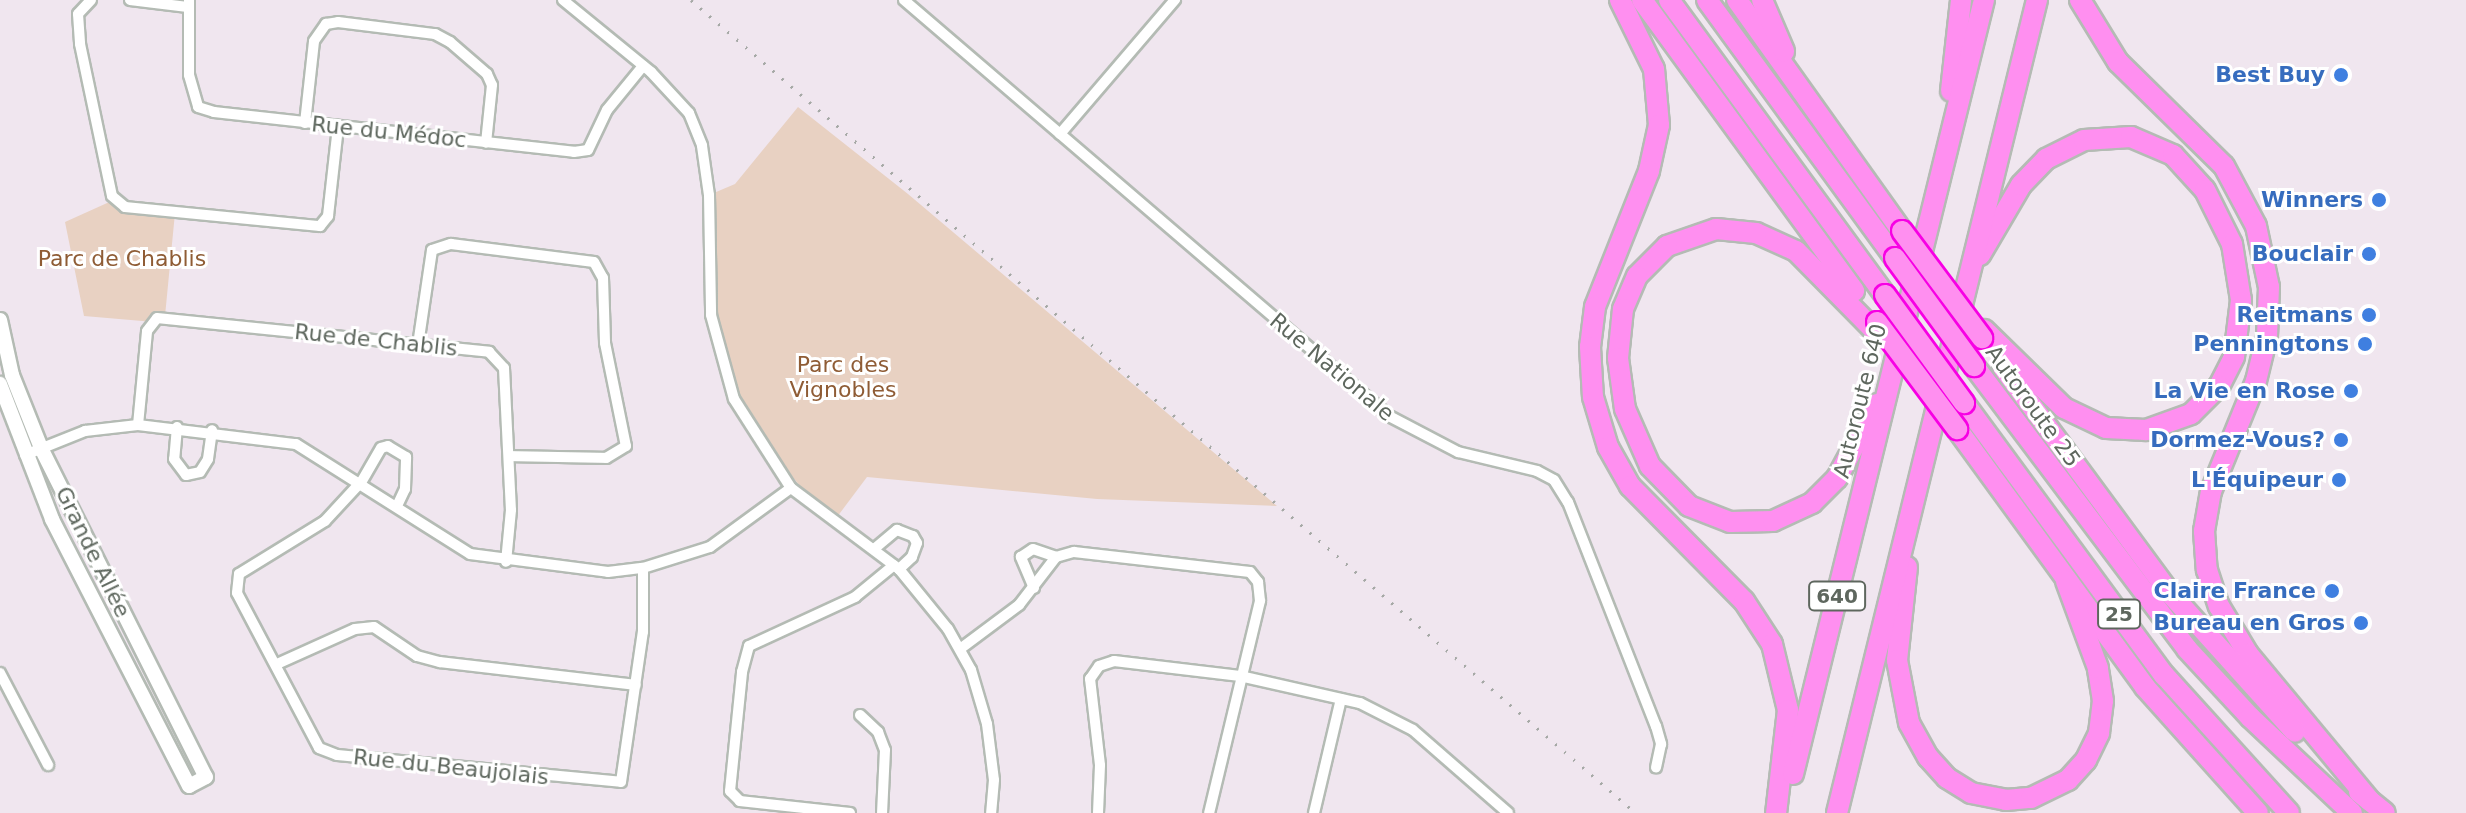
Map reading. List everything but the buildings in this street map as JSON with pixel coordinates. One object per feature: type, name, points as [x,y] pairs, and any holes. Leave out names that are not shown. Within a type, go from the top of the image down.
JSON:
[{"type":"highway","points":[[1620,0],[1651,60],[1659,125],[1649,171],[1595,307],[1590,347],[1593,397],[1604,436],[1630,486],[1739,596],[1772,644],[1788,710],[1776,813]]},
{"type":"highway","points":[[1642,0],[1876,326],[1957,429],[2159,704],[2258,813]]},
{"type":"highway","name":"25","points":[[1669,0],[2158,667],[2289,813]]},
{"type":"highway","name":"Autoroute 25","points":[[1707,0],[1974,366],[2187,649],[2270,737],[2352,813]]},
{"type":"highway","points":[[1946,156],[1961,0]]},
{"type":"highway","name":"Autoroute 640","points":[[1784,813],[1984,0]]},
{"type":"highway","name":"640","points":[[1837,813],[2037,0]]},
{"type":"highway","points":[[2080,0],[2118,62],[2224,166],[2256,226],[2268,277],[2267,336],[2256,381],[2211,491],[2204,531],[2207,570],[2219,606],[2248,654],[2378,807]]},
{"type":"highway","points":[[1745,3],[1809,102],[1902,231],[1983,334],[2197,626],[2289,726],[2378,807]]},
{"type":"highway","points":[[1970,272],[2033,171],[2068,145],[2102,136],[2148,142],[2180,161],[2216,207],[2235,254],[2241,312],[2230,366],[2199,407],[2156,429],[2117,430],[2072,414],[2035,385],[1983,334]]},
{"type":"highway","points":[[1876,326],[1824,275],[1787,246],[1745,230],[1697,232],[1658,253],[1627,297],[1618,358],[1625,409],[1650,466],[1679,499],[1720,520],[1762,523],[1794,514],[1829,487],[1890,379]]},
{"type":"highway","points":[[1909,521],[1898,647],[1900,694],[1928,757],[1971,793],[2006,800],[2039,795],[2068,780],[2094,746],[2102,710],[2100,678],[2066,581]]},
{"type":"street","points":[[91,0],[78,14],[80,44],[112,196],[125,207],[320,226],[328,216],[338,127]]},
{"type":"street","points":[[130,0],[188,3]]},
{"type":"street","points":[[563,0],[643,66],[689,113],[702,146],[716,346],[734,399],[791,488],[896,567],[934,608],[960,649],[987,724],[994,780],[991,813]]},
{"type":"street","name":"Rue Nationale","points":[[904,0],[1389,416],[1447,448],[1537,471],[1557,484],[1656,726],[1661,744],[1656,767]]},
{"type":"street","points":[[1060,134],[1175,0]]},
{"type":"street","name":"Rue du Médoc","points":[[188,3],[189,75],[198,107],[305,123],[486,143],[588,150],[607,110],[643,66]]},
{"type":"street","points":[[305,123],[314,41],[326,24],[338,22],[435,34],[450,42],[487,74],[492,85],[486,143]]},
{"type":"street","points":[[418,345],[432,250],[451,244],[594,262],[603,278],[605,343],[626,446],[606,458],[510,456]]},
{"type":"street","name":"Rue de Chablis","points":[[138,425],[147,331],[157,318],[489,352],[500,359],[510,456],[506,562]]},
{"type":"street","name":"Grande Allée","points":[[0,320],[12,375],[41,448],[206,777],[189,786],[25,455],[0,384]]},
{"type":"street","points":[[25,455],[85,431],[138,425],[212,430],[296,444],[361,482],[450,546],[506,562],[608,572],[643,568],[710,547],[791,488]]},
{"type":"street","points":[[177,427],[174,459],[186,475],[200,472],[208,459],[212,430]]},
{"type":"street","points":[[361,482],[381,448],[401,452],[407,472],[397,506]]},
{"type":"street","name":"Rue du Beaujolais","points":[[361,482],[325,521],[239,574],[237,593],[319,748],[337,755],[612,784],[625,777],[636,685],[643,568]]},
{"type":"street","points":[[850,813],[740,801],[730,791],[742,672],[749,646],[855,597],[912,557],[917,543],[913,536],[897,530],[874,549]]},
{"type":"street","points":[[1034,588],[1021,557],[1033,549],[1056,557],[1074,552],[1250,572],[1261,591],[1209,813]]},
{"type":"street","points":[[960,649],[1034,588],[1056,557]]},
{"type":"street","points":[[277,664],[355,629],[374,627],[417,656],[440,662],[636,685]]},
{"type":"street","points":[[1098,813],[1100,765],[1090,679],[1099,666],[1114,661],[1240,676],[1341,699],[1413,730],[1508,813]]},
{"type":"street","points":[[0,673],[48,765]]},
{"type":"street","points":[[1316,812],[1341,699]]},
{"type":"street","points":[[860,715],[878,732],[885,750],[882,813]]},
{"type":"green space","name":"Parc des Vignobles","points":[[798,107],[908,194],[1277,506],[1097,499],[867,477],[837,517],[798,492],[800,486],[749,425],[730,372],[714,313],[709,195],[735,184]]},
{"type":"green space","name":"Parc de Chablis","points":[[116,199],[125,207],[175,213],[165,316],[154,322],[84,316],[65,222]]},
{"type":"railway","points":[[691,0],[1636,813]]},
{"type":"place","name":"Best Buy","points":[[2341,75]]},
{"type":"place","name":"Winners","points":[[2379,200]]},
{"type":"place","name":"Bouclair","points":[[2369,254]]},
{"type":"place","name":"Reitmans","points":[[2369,315]]},
{"type":"place","name":"Penningtons","points":[[2365,344]]},
{"type":"place","name":"La Vie en Rose","points":[[2351,391]]},
{"type":"place","name":"Dormez-Vous?","points":[[2341,440]]},
{"type":"place","name":"L'Équipeur","points":[[2339,480]]},
{"type":"place","name":"Claire France","points":[[2332,591]]},
{"type":"place","name":"Bureau en Gros","points":[[2361,623]]}]
